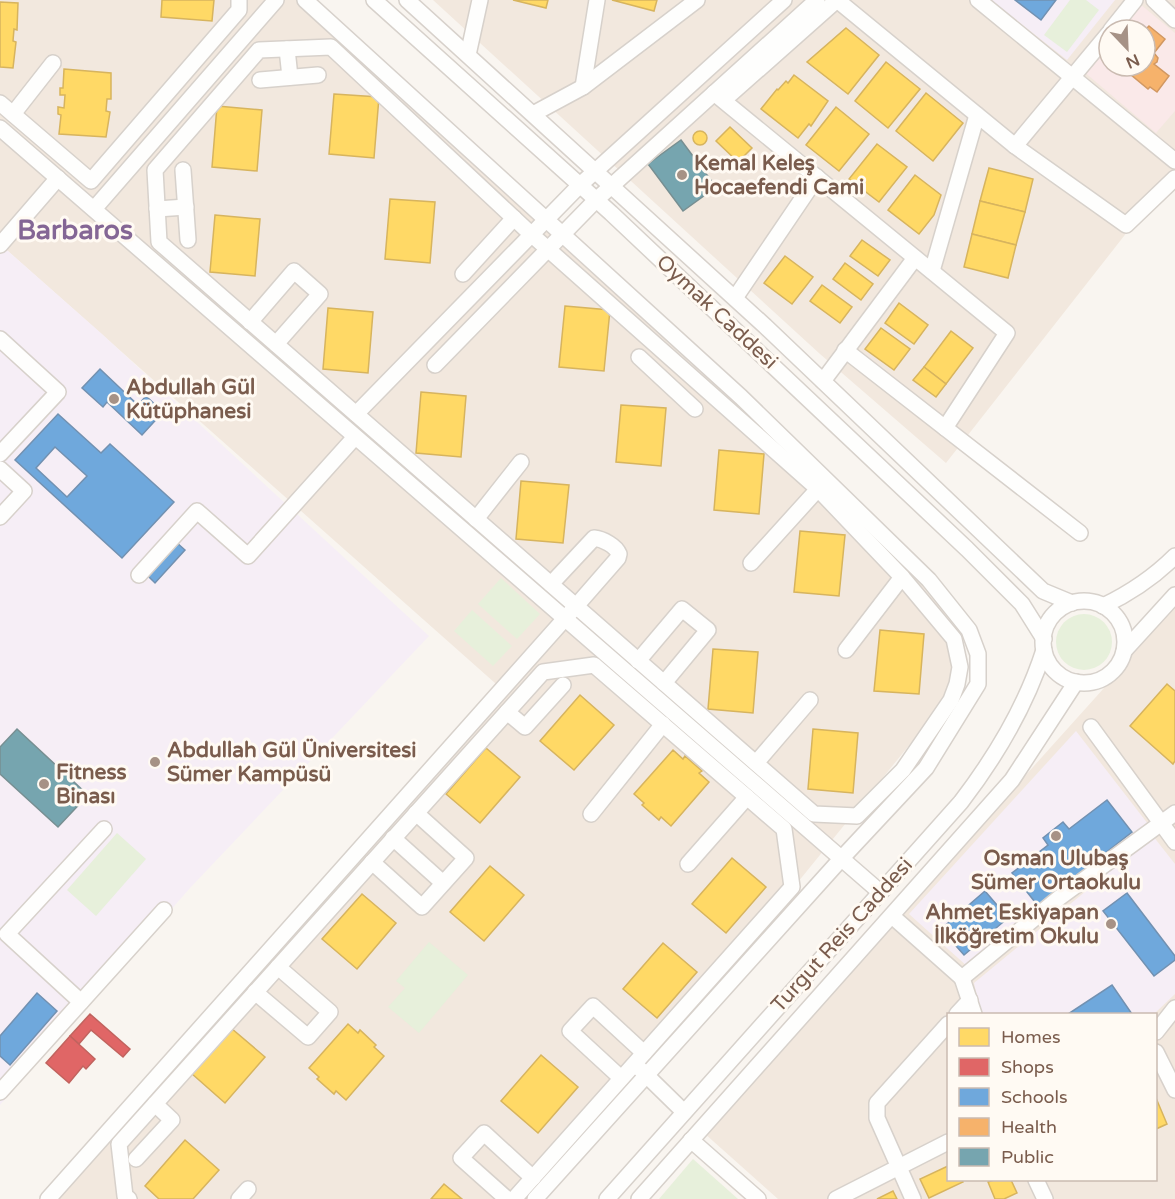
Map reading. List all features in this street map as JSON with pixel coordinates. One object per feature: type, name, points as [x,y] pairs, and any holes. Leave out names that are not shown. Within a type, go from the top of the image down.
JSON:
[{"type":"street","points":[[0,103],[91,182],[239,10],[239,0]]},
{"type":"street","points":[[94,209],[276,0]]},
{"type":"street","points":[[305,0],[741,397],[930,580],[972,636],[979,664],[978,684],[926,768],[841,859],[535,1199]]},
{"type":"street","name":"Oymak Caddesi","points":[[375,0],[580,185],[761,353],[975,557],[1022,604],[1044,644]]},
{"type":"street","name":"Oymak Caddesi","points":[[408,0],[735,298],[1042,591],[1072,603]]},
{"type":"street","points":[[468,55],[480,0]]},
{"type":"street","points":[[583,87],[597,0]]},
{"type":"street","points":[[532,114],[583,87],[697,0]]},
{"type":"street","points":[[356,414],[580,185],[784,0]]},
{"type":"street","points":[[719,97],[817,0]]},
{"type":"street","points":[[435,365],[562,233],[611,186],[837,0],[1016,146],[1126,225],[1175,178]]},
{"type":"street","points":[[978,0],[1172,153]]},
{"type":"street","points":[[1121,18],[1135,0]]},
{"type":"street","points":[[1154,0],[1175,20]]},
{"type":"street","points":[[332,47],[532,235],[818,489],[902,577],[954,639],[960,667],[951,700],[903,770],[857,816],[814,813],[159,242],[157,209],[155,170],[259,50],[332,47]]},
{"type":"street","points":[[1016,146],[1097,48]]},
{"type":"street","points":[[287,49],[290,77]]},
{"type":"street","points":[[13,114],[53,63]]},
{"type":"street","points":[[260,80],[318,75]]},
{"type":"street","points":[[719,97],[1008,333],[945,428]]},
{"type":"street","points":[[932,271],[977,115]]},
{"type":"street","points":[[147,117],[162,131]]},
{"type":"street","points":[[0,128],[880,892]]},
{"type":"street","points":[[183,170],[188,240]]},
{"type":"street","points":[[735,298],[817,177]]},
{"type":"street","points":[[0,245],[58,178]]},
{"type":"street","points":[[157,209],[186,207]]},
{"type":"street","points":[[463,274],[514,218]]},
{"type":"street","points":[[822,381],[915,258]]},
{"type":"street","points":[[250,322],[294,271],[321,294],[276,345]]},
{"type":"street","points":[[445,324],[460,339]]},
{"type":"street","points":[[0,339],[58,392],[0,454]]},
{"type":"street","points":[[845,350],[1080,533]]},
{"type":"street","points":[[639,357],[695,408]]},
{"type":"street","points":[[666,382],[680,367]]},
{"type":"street","points":[[139,575],[197,511],[248,556],[355,437]]},
{"type":"street","points":[[476,519],[521,462]]},
{"type":"street","points":[[0,469],[24,491],[3,507]]},
{"type":"street","points":[[751,563],[818,489]]},
{"type":"street","points":[[48,1199],[576,606],[618,558],[617,549],[600,538],[594,538],[551,584]]},
{"type":"street","points":[[1103,606],[1151,578],[1175,556]]},
{"type":"street","points":[[846,650],[902,577]]},
{"type":"street","points":[[1124,651],[1124,635],[1121,625],[1112,612],[1103,606],[1088,602],[1072,603],[1062,608],[1051,619],[1044,644],[1050,664],[1057,672],[1076,682],[1091,682],[1106,676],[1118,665],[1124,651],[1175,595]]},
{"type":"street","points":[[638,661],[682,609],[708,630],[664,683]]},
{"type":"street","name":"Turgut Reis Caddesi","points":[[607,1199],[961,802],[988,765],[1024,703],[1044,644]]},
{"type":"street","points":[[129,1199],[125,1196],[119,1144],[543,672],[594,665],[784,829],[792,887],[514,1199]]},
{"type":"street","name":"Turgut Reis Caddesi","points":[[639,1199],[1012,780],[1076,682]]},
{"type":"street","points":[[507,712],[525,727],[563,685]]},
{"type":"street","points":[[756,763],[810,700]]},
{"type":"street","points":[[591,813],[663,724]]},
{"type":"street","points":[[1091,727],[1175,842]]},
{"type":"street","points":[[688,864],[747,797]]},
{"type":"street","points":[[372,862],[422,907],[466,858],[416,813]]},
{"type":"street","points":[[962,978],[1059,898],[1175,813]]},
{"type":"street","points":[[81,1002],[7,934],[104,828]]},
{"type":"street","points":[[393,838],[443,883]]},
{"type":"street","points":[[0,1092],[164,910]]},
{"type":"street","points":[[892,916],[962,978],[972,1007]]},
{"type":"street","points":[[255,992],[308,1037],[330,1012],[278,967]]},
{"type":"street","points":[[621,1078],[570,1031],[593,1006],[639,1059],[646,1076],[684,1112]]},
{"type":"street","points":[[1157,1030],[1175,1008]]},
{"type":"street","points":[[913,1199],[877,1118],[877,1103],[947,1025]]},
{"type":"street","points":[[1157,1035],[1175,1026]]},
{"type":"street","points":[[1157,1056],[1175,1090]]},
{"type":"street","points":[[136,1159],[172,1120],[155,1104]]},
{"type":"street","points":[[507,1199],[461,1158],[484,1133],[532,1178]]},
{"type":"street","points":[[691,1140],[758,1199]]},
{"type":"street","points":[[836,1199],[947,1142]]},
{"type":"street","points":[[1037,1181],[1045,1199]]},
{"type":"shaded area","points":[[0,0],[301,0],[749,410],[943,603],[959,684],[540,1199],[41,1199],[504,691],[0,244]]},
{"type":"shaded area","points":[[433,0],[1175,0],[1175,171],[946,463],[820,354]]},
{"type":"shaded area","points":[[991,0],[1115,0],[1101,18],[1097,18],[1097,22],[1067,60]]},
{"type":"shaded area","points":[[1140,4],[1157,18],[1128,18]]},
{"type":"shaded area","points":[[1157,18],[1175,33],[1175,111],[1156,133],[1083,71],[1097,54],[1097,78],[1157,78]]},
{"type":"shaded area","name":"Abdullah Gül Üniversitesi Sümer Kampüsü","points":[[0,244],[102,334],[429,636],[190,888],[0,1105]]},
{"type":"shaded area","points":[[1175,600],[1175,1199],[778,1199],[704,1133],[1113,678]]},
{"type":"shaded area","name":"Osman Ulubaş Sümer Ortaokulu","points":[[1076,731],[1148,824],[968,967],[909,914]]},
{"type":"shaded area","name":"Ahmet Eskiyapan İlköğretim Okulu","points":[[1153,836],[1175,864],[1175,994],[1155,1013],[981,1013],[974,983]]},
{"type":"green space","points":[[1070,0],[1086,0],[1099,10],[1067,52],[1044,35]]},
{"type":"green space","points":[[501,578],[540,614],[517,639],[478,604]]},
{"type":"green space","points":[[472,610],[512,646],[493,666],[454,631]]},
{"type":"green space","points":[[1079,614],[1089,614],[1104,622],[1110,631],[1112,642],[1110,653],[1104,662],[1089,670],[1079,670],[1068,665],[1061,658],[1056,647],[1056,637],[1061,626],[1068,619]]},
{"type":"green space","points":[[117,833],[146,859],[96,916],[67,890]]},
{"type":"green space","points":[[429,942],[468,975],[419,1033],[388,1007],[405,988],[396,981]]},
{"type":"green space","points":[[693,1159],[738,1199],[659,1199]]},
{"type":"building: Homes","points":[[162,0],[214,0],[212,21],[161,17]]},
{"type":"building: Homes","points":[[513,0],[548,0],[546,8]]},
{"type":"building: Homes","points":[[612,0],[657,0],[654,11]]},
{"type":"building: Homes","points":[[0,2],[18,3],[17,30],[14,29],[13,41],[16,42],[13,68],[0,67]]},
{"type":"building: Homes","points":[[846,28],[879,55],[848,94],[807,62]]},
{"type":"building: Homes","points":[[886,62],[920,89],[888,128],[855,101]]},
{"type":"building: Homes","points":[[64,69],[111,73],[111,99],[107,99],[106,111],[110,112],[106,137],[59,134],[61,115],[58,114],[58,107],[64,108],[65,95],[60,95],[60,88],[63,88]]},
{"type":"building: Homes","points":[[794,75],[828,101],[811,126],[809,124],[798,138],[761,109],[777,89],[786,81],[788,83]]},
{"type":"building: Homes","points":[[926,93],[963,123],[933,161],[896,131]]},
{"type":"building: Homes","points":[[334,94],[379,97],[374,158],[329,154]]},
{"type":"building: Homes","points":[[217,106],[262,110],[257,171],[212,167]]},
{"type":"building: Homes","points":[[836,107],[869,134],[839,171],[806,145]]},
{"type":"building: Homes","points":[[730,127],[752,148],[738,162],[716,141]]},
{"type":"building: Homes","points":[[697,131],[703,131],[707,138],[703,145],[697,145],[693,141],[693,135]]},
{"type":"building: Homes","points":[[877,144],[907,167],[879,202],[849,179]]},
{"type":"building: Homes","points":[[989,168],[1033,179],[1025,212],[980,201]]},
{"type":"building: Homes","points":[[915,175],[941,195],[934,215],[919,234],[888,210]]},
{"type":"building: Homes","points":[[390,199],[435,202],[430,263],[385,259]]},
{"type":"building: Homes","points":[[980,201],[1025,212],[1016,245],[972,234]]},
{"type":"building: Homes","points":[[215,215],[260,219],[255,276],[210,272]]},
{"type":"building: Homes","points":[[972,234],[1016,245],[1008,278],[964,267]]},
{"type":"building: Homes","points":[[862,240],[890,260],[878,276],[850,256]]},
{"type":"building: Homes","points":[[785,256],[813,277],[792,304],[764,283]]},
{"type":"building: Homes","points":[[845,263],[873,284],[861,300],[833,279]]},
{"type":"building: Homes","points":[[822,285],[852,307],[840,323],[810,301]]},
{"type":"building: Homes","points":[[899,303],[928,325],[914,344],[885,323]]},
{"type":"building: Homes","points":[[565,306],[610,310],[604,371],[559,367]]},
{"type":"building: Homes","points":[[328,308],[373,312],[368,373],[323,369]]},
{"type":"building: Homes","points":[[881,328],[910,349],[894,370],[865,349]]},
{"type":"building: Homes","points":[[951,331],[973,348],[946,384],[924,367]]},
{"type":"building: Homes","points":[[924,367],[946,384],[936,397],[913,380]]},
{"type":"building: Homes","points":[[421,392],[466,396],[461,457],[416,453]]},
{"type":"building: Homes","points":[[621,405],[666,408],[661,466],[616,462]]},
{"type":"building: Homes","points":[[719,450],[764,454],[759,514],[714,510]]},
{"type":"building: Homes","points":[[521,481],[569,485],[563,543],[516,539]]},
{"type":"building: Homes","points":[[800,531],[845,535],[839,596],[794,592]]},
{"type":"building: Homes","points":[[880,630],[924,634],[919,694],[874,691]]},
{"type":"building: Homes","points":[[713,649],[758,652],[753,713],[708,709]]},
{"type":"building: Homes","points":[[1167,684],[1175,691],[1175,761],[1173,764],[1130,726]]},
{"type":"building: Homes","points":[[580,695],[614,725],[574,770],[540,741]]},
{"type":"building: Homes","points":[[813,729],[858,733],[853,793],[808,789]]},
{"type":"building: Homes","points":[[486,748],[520,777],[480,823],[446,794]]},
{"type":"building: Homes","points":[[673,750],[683,759],[685,756],[702,771],[699,773],[709,782],[671,826],[661,817],[659,820],[642,805],[644,803],[634,794]]},
{"type":"building: Homes","points":[[732,858],[766,887],[726,933],[692,904]]},
{"type":"building: Homes","points":[[490,866],[524,895],[484,941],[450,912]]},
{"type":"building: Homes","points":[[362,894],[396,923],[357,969],[322,939]]},
{"type":"building: Homes","points":[[663,943],[697,972],[657,1018],[623,989]]},
{"type":"building: Homes","points":[[348,1024],[358,1033],[360,1030],[384,1056],[346,1100],[336,1091],[334,1094],[317,1079],[319,1077],[309,1068]]},
{"type":"building: Homes","points":[[231,1028],[265,1057],[225,1103],[191,1073]]},
{"type":"building: Homes","points":[[541,1055],[578,1087],[538,1133],[501,1101]]},
{"type":"building: Homes","points":[[1157,1100],[1167,1124],[1157,1129]]},
{"type":"building: Homes","points":[[185,1140],[219,1170],[193,1199],[159,1199],[145,1186]]},
{"type":"building: Homes","points":[[947,1166],[947,1181],[963,1182],[929,1198],[920,1179]]},
{"type":"building: Homes","points":[[1011,1181],[1017,1193],[1004,1199],[995,1199],[988,1182]]},
{"type":"building: Homes","points":[[444,1184],[462,1199],[431,1199]]},
{"type":"building: Homes","points":[[893,1191],[897,1199],[877,1199]]},
{"type":"building: Shops","points":[[90,1014],[130,1049],[123,1057],[91,1030],[79,1044],[70,1036]]},
{"type":"building: Shops","points":[[70,1036],[95,1059],[86,1069],[83,1066],[69,1083],[46,1063]]},
{"type":"building: Schools","points":[[1015,0],[1056,0],[1041,20]]},
{"type":"building: Schools","name":"Abdullah Gül Kütüphanesi","points":[[100,369],[138,405],[146,396],[163,412],[142,435],[107,402],[103,407],[82,388]]},
{"type":"building: Schools","points":[[58,414],[101,453],[110,444],[174,502],[122,558],[15,460]],"holes":[[[55,447],[87,476],[67,497],[36,468]]]},
{"type":"building: Schools","points":[[176,542],[185,550],[155,583],[146,574]]},
{"type":"building: Schools","points":[[1107,800],[1132,832],[1038,906],[1012,873],[1048,845],[1043,838],[1063,822],[1069,829]]},
{"type":"building: Schools","points":[[985,891],[1008,918],[964,955],[941,929]]},
{"type":"building: Schools","points":[[1127,893],[1175,956],[1175,960],[1154,976],[1103,911]]},
{"type":"building: Schools","points":[[1112,985],[1131,1013],[1070,1013]]},
{"type":"building: Schools","points":[[37,993],[57,1011],[10,1065],[0,1056],[0,1036]]},
{"type":"building: Health","points":[[1157,32],[1165,39],[1157,49]]},
{"type":"building: Health","points":[[1157,66],[1169,76],[1157,92],[1150,87],[1148,89],[1135,78],[1157,78]]},
{"type":"building: Public","name":"Kemal Keleş Hocaefendi Cami","points":[[681,140],[716,187],[683,211],[648,164]]},
{"type":"building: Public","name":"Fitness Binası","points":[[17,729],[88,795],[58,827],[0,774],[0,747]]},
{"type":"place","name":"Kemal Keleş Hocaefendi Cami","points":[[682,175]]},
{"type":"place","name":"Abdullah Gül Kütüphanesi","points":[[114,399]]},
{"type":"place","name":"Abdullah Gül Üniversitesi Sümer Kampüsü","points":[[155,762]]},
{"type":"place","name":"Fitness Binası","points":[[44,784]]},
{"type":"place","name":"Osman Ulubaş Sümer Ortaokulu","points":[[1056,836]]},
{"type":"place","name":"Ahmet Eskiyapan İlköğretim Okulu","points":[[1111,924]]},
{"type":"district","name":"Barbaros","points":[[75,230]]}]
